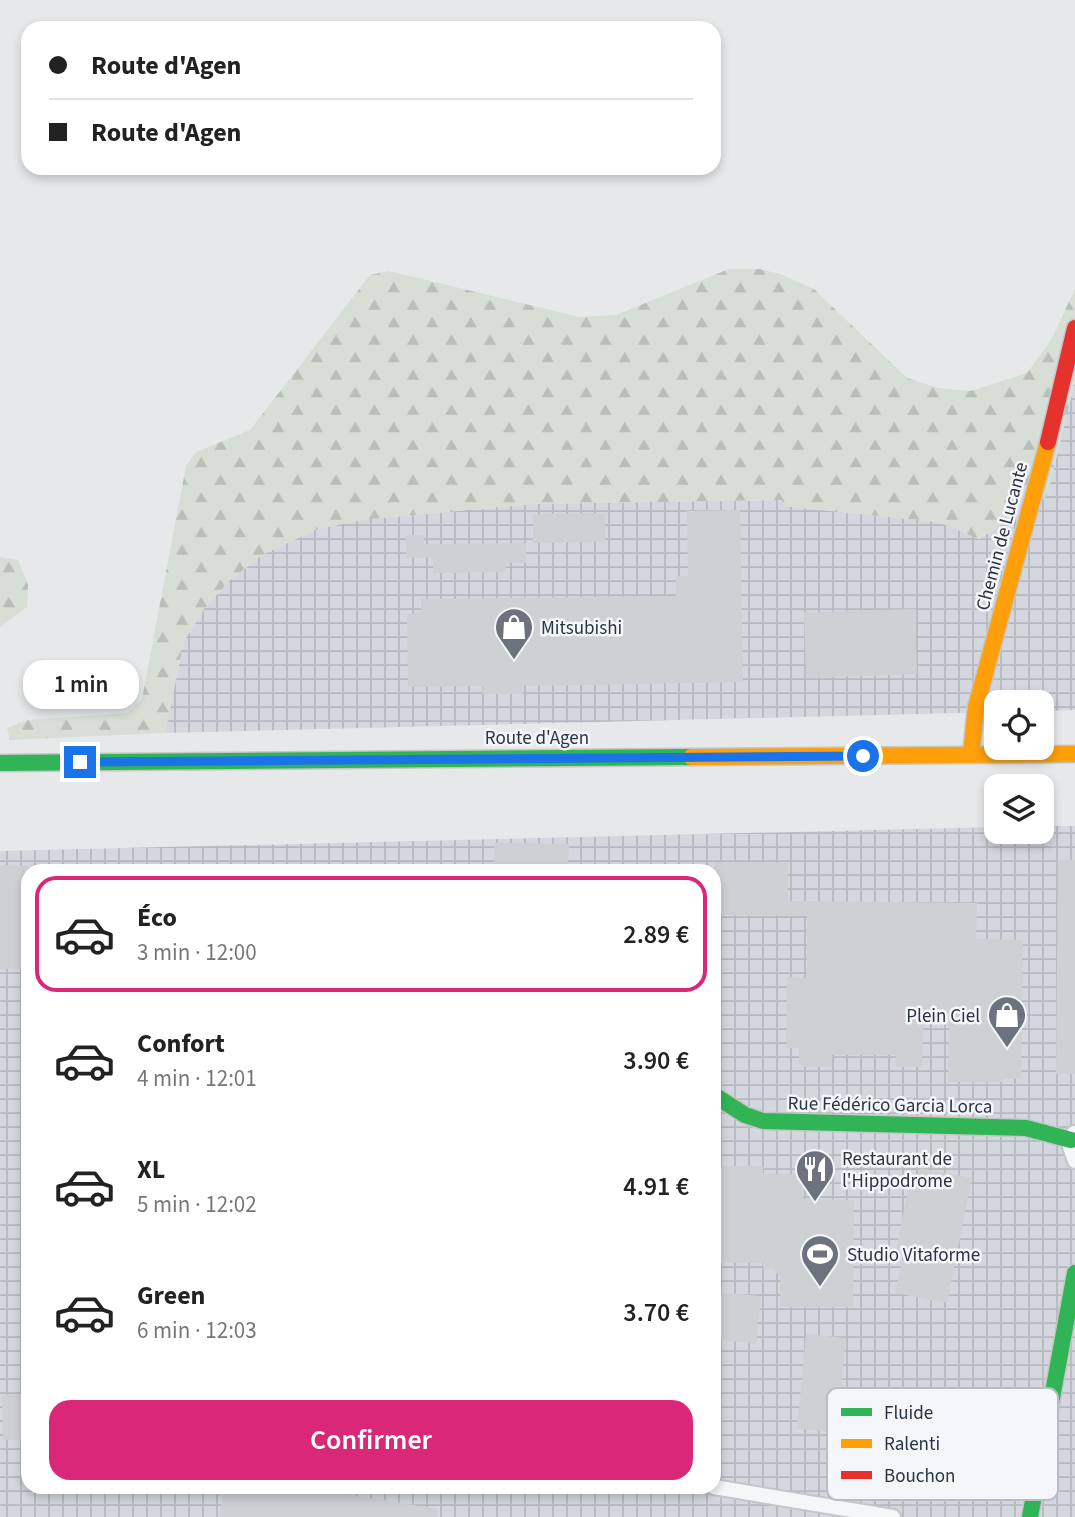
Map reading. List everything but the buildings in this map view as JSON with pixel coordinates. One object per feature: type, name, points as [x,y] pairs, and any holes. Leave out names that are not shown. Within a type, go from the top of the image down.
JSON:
[{"type":"main road","name":"Chemin de Lucante","points":[[971,755],[976,707],[1041,472],[1075,328]]},
{"type":"main road","name":"Route d'Agen","points":[[0,763],[1075,754]]},
{"type":"main road","name":"Rue Fédérico Garcia Lorca","points":[[721,1100],[745,1115],[763,1121],[1026,1128],[1073,1136]]},
{"type":"main road","points":[[1058,1392],[1068,1347],[1075,1273]]},
{"type":"street","points":[[1073,1136],[1071,1154],[1075,1161]]},
{"type":"street","points":[[721,1488],[893,1517]]},
{"type":"shaded area","points":[[1075,382],[1075,710],[1054,711],[1054,690],[984,690],[984,712],[165,733],[184,641],[204,609],[229,581],[262,555],[315,530],[360,520],[531,504],[782,500],[784,506],[939,522],[979,539],[1047,496]]},
{"type":"shaded area","points":[[1054,826],[1075,826],[1075,1517],[0,1517],[0,851],[984,827],[984,844],[1054,844]]},
{"type":"green space","points":[[729,269],[759,269],[780,274],[814,289],[907,378],[938,388],[971,391],[1027,373],[1051,340],[1075,289],[1075,382],[1047,496],[979,539],[939,522],[783,506],[782,500],[531,504],[360,520],[315,530],[262,555],[229,581],[204,609],[184,641],[165,733],[10,740],[7,728],[27,720],[128,713],[142,699],[186,466],[196,452],[250,430],[370,275],[389,271],[579,317],[616,315]]},
{"type":"green space","points":[[0,557],[18,560],[28,585],[27,607],[0,627]]},
{"type":"traffic: fast","points":[[0,763],[691,757]]},
{"type":"traffic: fast","points":[[721,1100],[745,1115],[763,1121],[1026,1128],[1071,1140]]},
{"type":"traffic: fast","points":[[1054,1388],[1075,1273]]},
{"type":"traffic: fast","points":[[1030,1517],[1033,1500]]},
{"type":"traffic: slow","points":[[971,755],[976,707],[1048,442]]},
{"type":"traffic: slow","points":[[691,757],[1075,754]]},
{"type":"traffic: jam","points":[[1048,442],[1075,328]]},
{"type":"place","name":"Mitsubishi","points":[[514,661]]},
{"type":"place","name":"Plein Ciel","points":[[1007,1049]]},
{"type":"place","name":"Restaurant de l'Hippodrome","points":[[815,1203]]},
{"type":"place","name":"Studio Vitaforme","points":[[820,1288]]},
{"type":"route","points":[[80,762],[863,756]]}]
